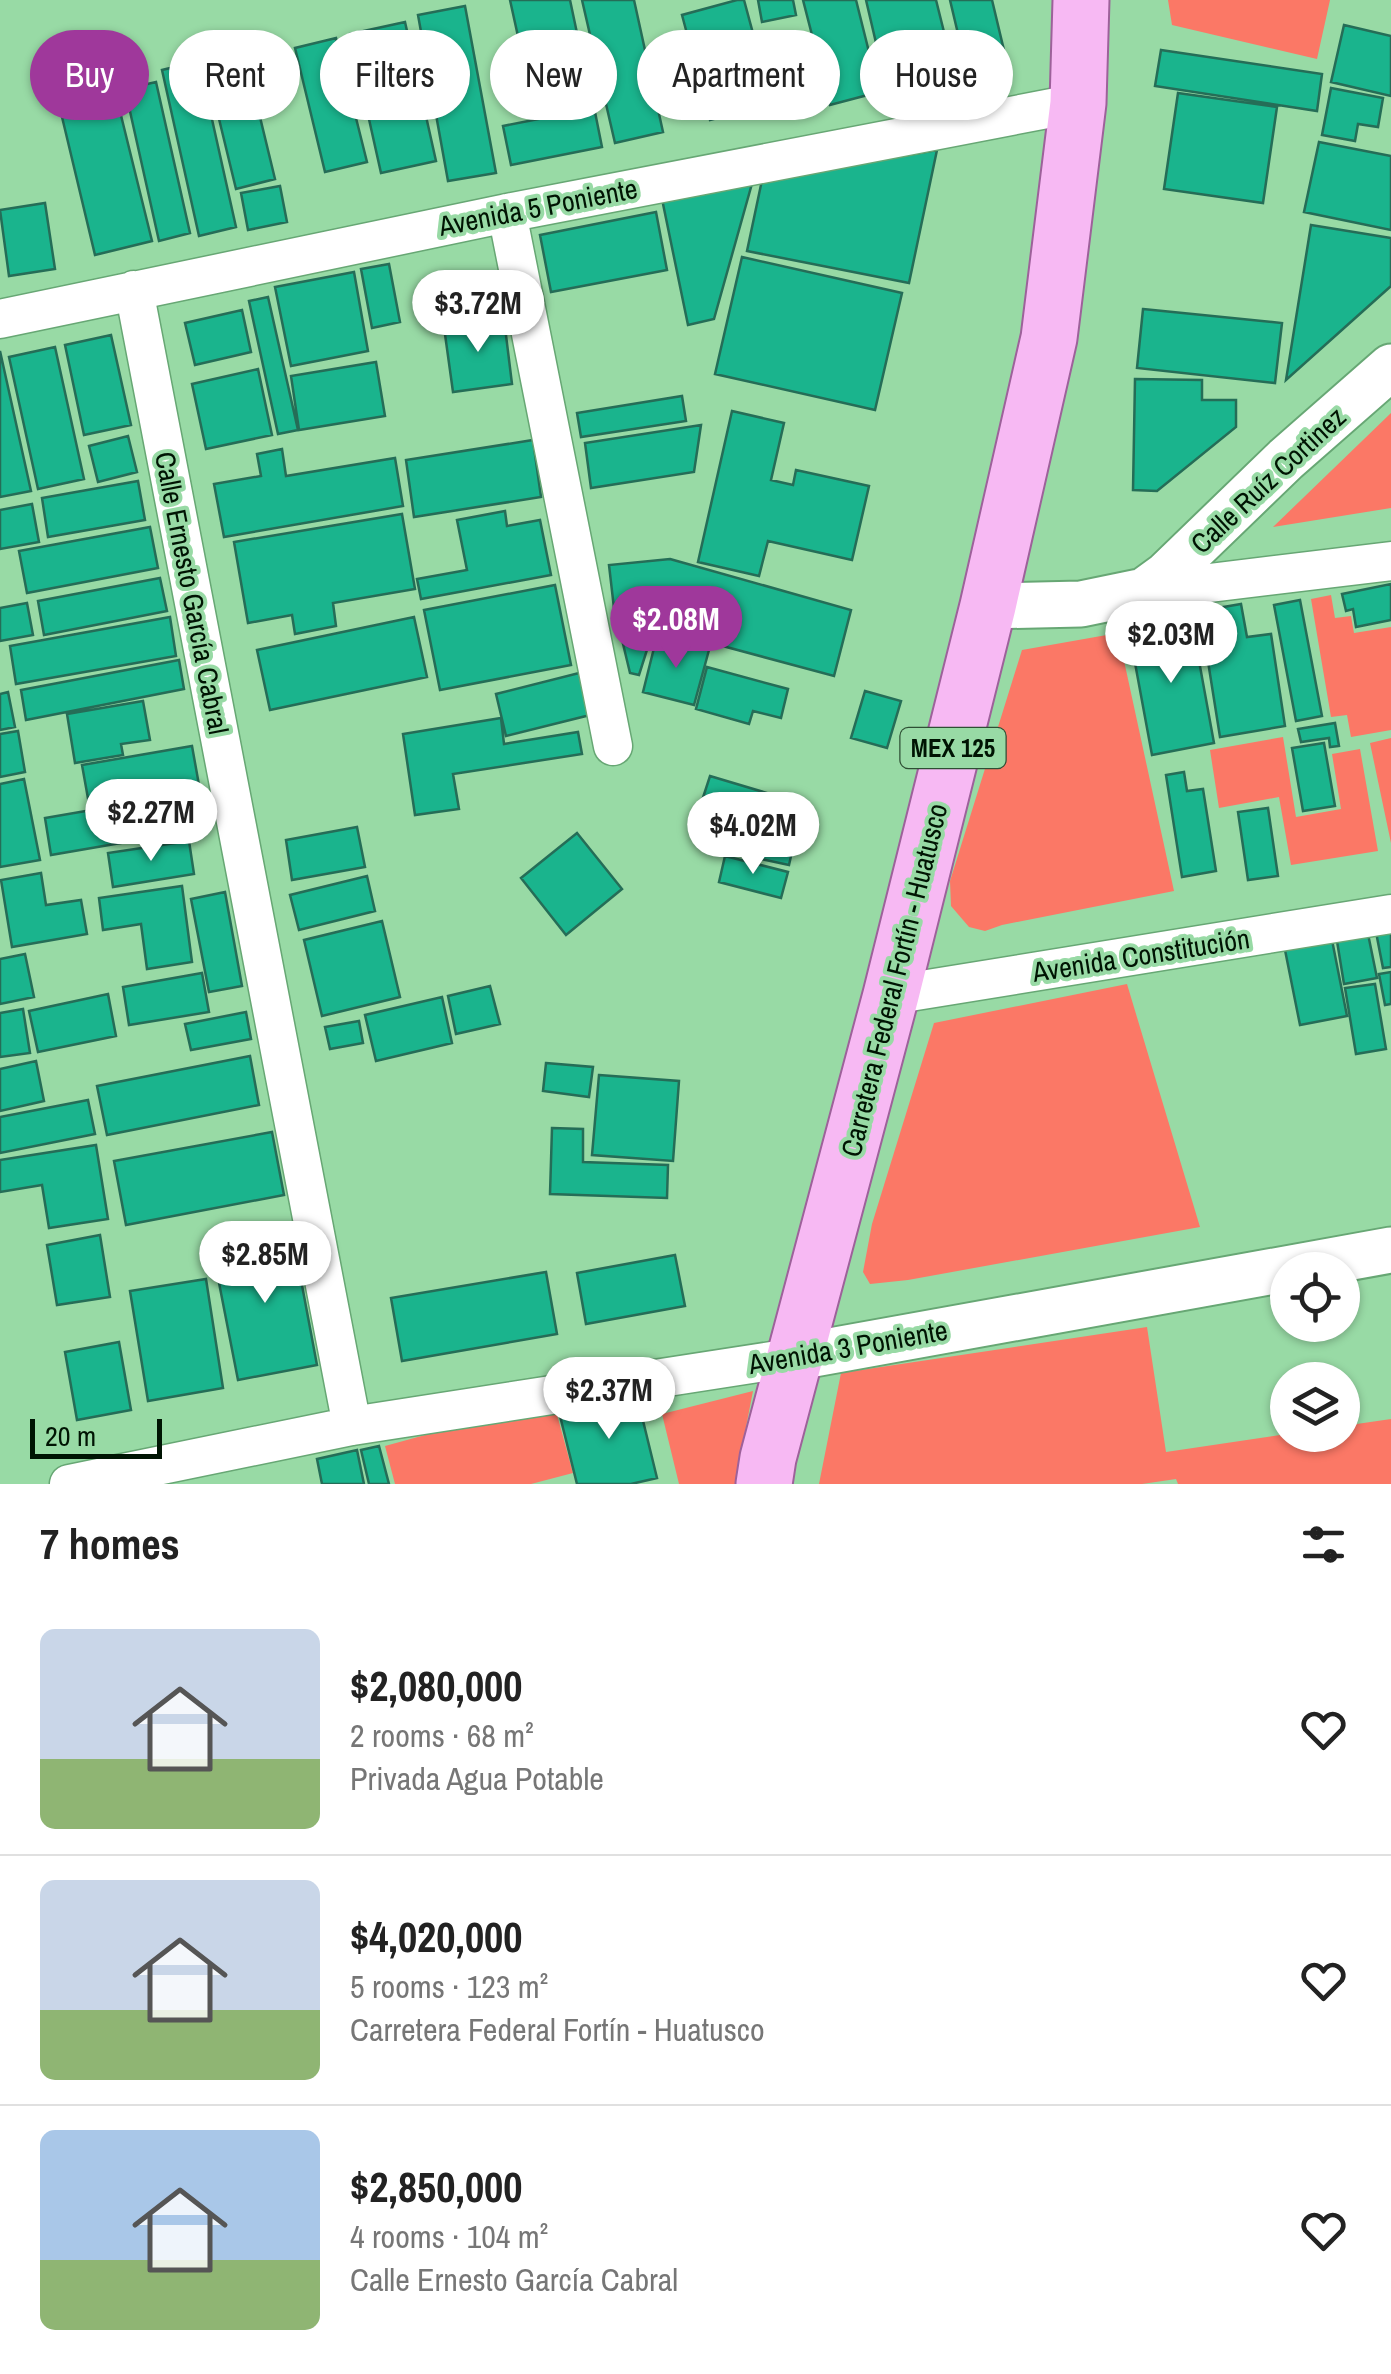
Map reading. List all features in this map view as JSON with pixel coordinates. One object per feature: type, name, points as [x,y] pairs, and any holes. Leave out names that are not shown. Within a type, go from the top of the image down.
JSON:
[{"type":"main road","name":"Carretera Federal Fortín - Huatusco","points":[[764,1484],[988,606],[1049,338],[1078,103],[1081,0]]},
{"type":"street","name":"Avenida 5 Poniente","points":[[0,319],[507,213],[1078,103]]},
{"type":"street","points":[[507,213],[613,746]]},
{"type":"street","name":"Calle Ernesto García Cabral","points":[[134,290],[352,1426]]},
{"type":"street","name":"Calle Ruíz Cortinez","points":[[1144,590],[1166,575],[1286,459],[1391,367]]},
{"type":"street","points":[[988,606],[1082,604],[1144,590],[1391,561]]},
{"type":"street","name":"Avenida Constitución","points":[[891,995],[1391,914]]},
{"type":"street","name":"Avenida 3 Poniente","points":[[69,1484],[352,1426],[796,1357],[1391,1250]]},
{"type":"shaded area","points":[[1168,0],[1330,0],[1317,59],[1172,25]]},
{"type":"shaded area","points":[[1391,413],[1391,508],[1273,527]]},
{"type":"shaded area","points":[[1331,595],[1335,618],[1351,616],[1354,633],[1391,627],[1391,730],[1351,737],[1347,715],[1331,717],[1311,599]]},
{"type":"shaded area","points":[[1118,633],[1174,891],[985,931],[969,927],[951,906],[950,881],[1022,650]]},
{"type":"shaded area","points":[[1283,737],[1296,817],[1341,809],[1332,754],[1360,749],[1378,851],[1291,865],[1279,797],[1219,808],[1210,750]]},
{"type":"shaded area","points":[[1391,738],[1391,843],[1370,743]]},
{"type":"shaded area","points":[[1127,984],[1200,1227],[870,1284],[863,1272],[872,1224],[934,1023]]},
{"type":"shaded area","points":[[1147,1327],[1166,1452],[1270,1437],[1270,1452],[1360,1452],[1360,1424],[1391,1419],[1391,1484],[1178,1484],[1176,1479],[1142,1484],[819,1484],[841,1373]]},
{"type":"shaded area","points":[[753,1391],[735,1484],[679,1484],[662,1414]]},
{"type":"shaded area","points":[[553,1400],[573,1473],[531,1484],[395,1484],[385,1446]]},
{"type":"building","points":[[510,0],[570,0],[576,30],[517,30]]},
{"type":"building","points":[[582,0],[634,0],[641,30],[637,30],[637,120],[660,120],[663,132],[615,143],[610,120],[617,120],[617,30],[589,30]]},
{"type":"building","points":[[744,0],[752,30],[686,30],[682,15]]},
{"type":"building","points":[[758,0],[793,0],[796,15],[762,22]]},
{"type":"building","points":[[803,0],[856,0],[864,30],[860,30],[860,97],[840,102],[840,30],[811,30]]},
{"type":"building","points":[[866,0],[936,0],[944,30],[873,30]]},
{"type":"building","points":[[950,0],[992,0],[999,30],[957,30]]},
{"type":"building","points":[[465,6],[469,30],[421,30],[418,15]]},
{"type":"building","points":[[405,22],[407,30],[368,30]]},
{"type":"building","points":[[1344,25],[1391,36],[1391,96],[1331,82]]},
{"type":"building","points":[[470,33],[496,173],[448,181],[437,120],[470,120]]},
{"type":"building","points":[[320,42],[320,120],[356,120],[367,162],[325,172],[300,69],[300,47]]},
{"type":"building","points":[[1161,50],[1322,74],[1317,111],[1155,86]]},
{"type":"building","points":[[169,68],[169,101],[162,70]]},
{"type":"building","points":[[156,82],[190,233],[159,241],[132,120],[149,120],[149,84]]},
{"type":"building","points":[[1331,88],[1383,98],[1378,127],[1358,124],[1355,141],[1322,135]]},
{"type":"building","points":[[1178,93],[1277,107],[1263,203],[1164,189]]},
{"type":"building","points":[[63,120],[122,120],[152,241],[95,255]]},
{"type":"building","points":[[173,120],[212,120],[236,227],[199,236]]},
{"type":"building","points":[[219,120],[261,120],[275,179],[236,189]]},
{"type":"building","points":[[369,120],[427,120],[436,161],[381,173]]},
{"type":"building","points":[[533,120],[597,120],[602,147],[511,165],[503,126]]},
{"type":"building","points":[[1319,142],[1391,156],[1391,230],[1304,212]]},
{"type":"building","points":[[937,150],[909,283],[747,251],[762,180]]},
{"type":"building","points":[[753,180],[714,319],[688,325],[662,199]]},
{"type":"building","points":[[280,186],[287,222],[248,230],[241,193]]},
{"type":"building","points":[[45,203],[55,269],[9,276],[0,210]]},
{"type":"building","points":[[656,212],[667,270],[551,292],[540,235]]},
{"type":"building","points":[[1311,225],[1391,238],[1391,286],[1286,380]]},
{"type":"building","points":[[742,257],[902,293],[875,410],[715,374]]},
{"type":"building","points":[[389,264],[400,322],[372,328],[361,269]]},
{"type":"building","points":[[354,272],[368,351],[291,366],[275,287]]},
{"type":"building","points":[[268,297],[298,430],[278,434],[249,301]]},
{"type":"building","points":[[1143,309],[1282,323],[1275,383],[1137,368]]},
{"type":"building","points":[[242,310],[251,352],[195,365],[185,323]]},
{"type":"building","points":[[504,319],[512,384],[453,392],[444,327]]},
{"type":"building","points":[[111,335],[131,425],[84,435],[65,345]]},
{"type":"building","points":[[55,347],[84,479],[38,489],[9,357]]},
{"type":"building","points":[[0,351],[31,491],[0,497]]},
{"type":"building","points":[[376,362],[385,416],[299,430],[291,376]]},
{"type":"building","points":[[258,369],[272,435],[206,449],[192,384]]},
{"type":"building","points":[[1135,379],[1202,380],[1202,400],[1236,400],[1236,427],[1157,491],[1133,490]]},
{"type":"building","points":[[682,396],[686,421],[581,437],[577,413]]},
{"type":"building","points":[[732,411],[784,423],[771,480],[793,485],[796,470],[869,486],[852,560],[768,541],[759,576],[698,562]]},
{"type":"building","points":[[701,425],[694,472],[591,488],[585,443]]},
{"type":"building","points":[[128,436],[137,472],[98,482],[89,446]]},
{"type":"building","points":[[533,440],[541,497],[414,517],[406,460]]},
{"type":"building","points":[[282,449],[286,476],[395,458],[403,506],[224,537],[214,484],[261,476],[257,454]]},
{"type":"building","points":[[138,481],[145,520],[48,537],[42,498]]},
{"type":"building","points":[[32,504],[39,542],[0,549],[0,510]]},
{"type":"building","points":[[505,511],[507,526],[540,520],[551,575],[421,599],[417,579],[467,570],[457,520]]},
{"type":"building","points":[[402,514],[415,589],[333,603],[336,626],[295,634],[292,615],[248,623],[234,542]]},
{"type":"building","points":[[150,527],[158,568],[27,593],[19,551]]},
{"type":"building","points":[[670,559],[851,610],[834,676],[615,617],[609,565]]},
{"type":"building","points":[[160,578],[167,611],[44,635],[38,601]]},
{"type":"building","points":[[1391,584],[1391,620],[1356,627],[1353,609],[1346,611],[1342,594]]},
{"type":"building","points":[[555,585],[571,665],[440,690],[424,610]]},
{"type":"building","points":[[1300,600],[1322,716],[1296,721],[1274,605]]},
{"type":"building","points":[[27,603],[33,635],[0,641],[0,608]]},
{"type":"building","points":[[1241,604],[1247,637],[1271,634],[1285,726],[1220,737],[1200,611]]},
{"type":"building","points":[[1175,616],[1178,631],[1193,628],[1214,743],[1152,755],[1128,625]]},
{"type":"building","points":[[170,617],[176,656],[16,684],[10,646]]},
{"type":"building","points":[[414,617],[427,677],[270,710],[257,650]]},
{"type":"building","points":[[618,623],[652,634],[639,675],[630,673]]},
{"type":"building","points":[[657,636],[709,650],[694,705],[643,692]]},
{"type":"building","points":[[179,660],[184,689],[26,720],[21,690]]},
{"type":"building","points":[[707,667],[788,689],[781,718],[753,711],[749,724],[696,709]]},
{"type":"building","points":[[579,673],[590,715],[506,736],[496,694]]},
{"type":"building","points":[[865,691],[901,701],[887,748],[851,738]]},
{"type":"building","points":[[8,692],[15,727],[0,730],[0,694]]},
{"type":"building","points":[[143,701],[150,740],[121,744],[123,755],[75,763],[67,714]]},
{"type":"building","points":[[501,718],[504,744],[578,732],[582,754],[453,774],[459,809],[415,815],[403,734]]},
{"type":"building","points":[[1335,723],[1339,746],[1330,747],[1329,738],[1301,742],[1298,729]]},
{"type":"building","points":[[18,731],[25,772],[0,777],[0,734]]},
{"type":"building","points":[[1324,743],[1335,806],[1303,811],[1292,748]]},
{"type":"building","points":[[192,746],[199,785],[89,804],[82,765]]},
{"type":"building","points":[[1184,772],[1187,791],[1203,789],[1216,871],[1182,877],[1166,775]]},
{"type":"building","points":[[710,776],[804,804],[800,820],[724,797],[717,822],[697,816]]},
{"type":"building","points":[[24,779],[40,860],[0,867],[0,784]]},
{"type":"building","points":[[202,791],[208,828],[51,855],[45,818]]},
{"type":"building","points":[[1268,808],[1278,876],[1248,880],[1238,812]]},
{"type":"building","points":[[727,810],[798,825],[789,865],[718,850]]},
{"type":"building","points":[[357,827],[365,867],[292,880],[286,840]]},
{"type":"building","points":[[577,833],[622,889],[566,935],[521,878]]},
{"type":"building","points":[[189,841],[194,874],[113,887],[108,853]]},
{"type":"building","points":[[725,856],[788,872],[781,898],[719,882]]},
{"type":"building","points":[[41,873],[46,905],[81,900],[87,934],[12,947],[1,880]]},
{"type":"building","points":[[367,876],[375,911],[299,930],[290,895]]},
{"type":"building","points":[[182,886],[192,962],[147,969],[141,924],[103,930],[99,898]]},
{"type":"building","points":[[225,892],[242,986],[209,992],[191,899]]},
{"type":"building","points":[[382,921],[400,997],[322,1016],[304,940]]},
{"type":"building","points":[[1391,924],[1391,967],[1383,968],[1375,927]]},
{"type":"building","points":[[1367,929],[1377,978],[1344,984],[1336,935]]},
{"type":"building","points":[[1331,935],[1347,1016],[1300,1025],[1284,945]]},
{"type":"building","points":[[25,954],[34,997],[0,1004],[0,959]]},
{"type":"building","points":[[1391,972],[1391,1004],[1385,1005],[1379,974]]},
{"type":"building","points":[[202,973],[209,1012],[129,1025],[123,987]]},
{"type":"building","points":[[1375,984],[1386,1049],[1356,1054],[1345,988]]},
{"type":"building","points":[[490,986],[500,1024],[456,1034],[448,996]]},
{"type":"building","points":[[108,994],[116,1036],[38,1052],[29,1011]]},
{"type":"building","points":[[442,997],[452,1043],[376,1061],[365,1015]]},
{"type":"building","points":[[23,1009],[30,1053],[0,1057],[0,1013]]},
{"type":"building","points":[[246,1012],[251,1039],[191,1050],[185,1024]]},
{"type":"building","points":[[359,1021],[363,1043],[330,1049],[325,1027]]},
{"type":"building","points":[[250,1056],[259,1105],[107,1135],[97,1086]]},
{"type":"building","points":[[36,1061],[44,1101],[0,1111],[0,1069]]},
{"type":"building","points":[[546,1063],[593,1067],[589,1097],[543,1091]]},
{"type":"building","points":[[599,1075],[679,1081],[673,1161],[592,1155]]},
{"type":"building","points":[[88,1100],[95,1134],[0,1153],[0,1117]]},
{"type":"building","points":[[552,1128],[583,1129],[583,1162],[668,1165],[667,1198],[550,1194]]},
{"type":"building","points":[[272,1132],[284,1195],[126,1225],[114,1161]]},
{"type":"building","points":[[96,1145],[108,1219],[49,1228],[42,1185],[0,1192],[0,1160]]},
{"type":"building","points":[[292,1232],[317,1365],[238,1380],[212,1247]]},
{"type":"building","points":[[100,1235],[110,1297],[57,1305],[47,1245]]},
{"type":"building","points":[[675,1255],[685,1306],[586,1324],[577,1273]]},
{"type":"building","points":[[546,1272],[557,1334],[402,1361],[391,1298]]},
{"type":"building","points":[[206,1279],[223,1388],[148,1401],[130,1291]]},
{"type":"building","points":[[119,1342],[131,1410],[77,1420],[65,1352]]},
{"type":"building","points":[[636,1392],[657,1478],[631,1484],[577,1484],[559,1412]]},
{"type":"building","points":[[379,1446],[389,1484],[369,1484],[361,1450]]},
{"type":"building","points":[[357,1450],[364,1484],[322,1484],[317,1459]]}]
